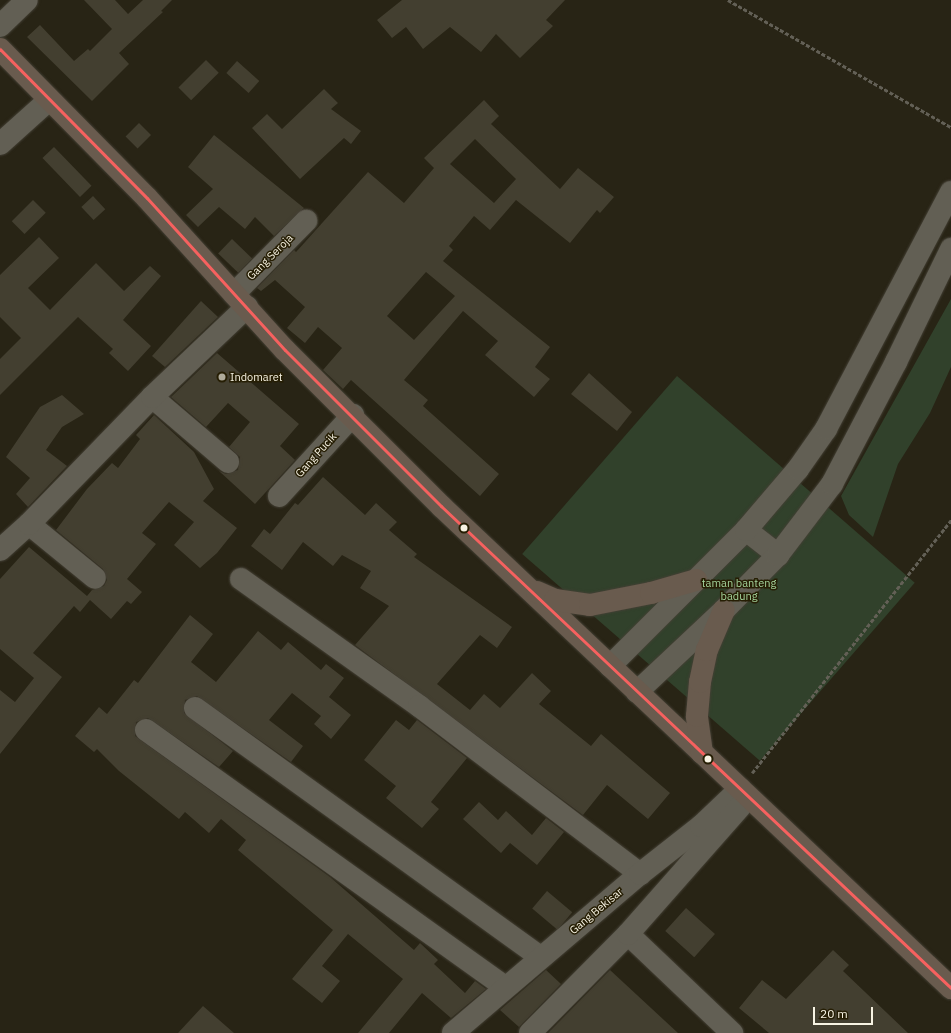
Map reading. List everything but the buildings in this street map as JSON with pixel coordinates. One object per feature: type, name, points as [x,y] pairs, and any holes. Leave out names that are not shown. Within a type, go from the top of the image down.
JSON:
[{"type":"highway","points":[[0,48],[147,198],[285,350],[353,415],[441,506],[951,988]]},
{"type":"highway","points":[[527,588],[555,600],[590,605],[651,593],[696,580]]},
{"type":"highway","points":[[702,753],[697,716],[700,682],[707,650],[724,610]]},
{"type":"street","points":[[0,26],[27,0]]},
{"type":"street","points":[[0,144],[50,100]]},
{"type":"street","points":[[610,666],[746,530],[798,469],[826,430],[951,192]]},
{"type":"street","name":"Gang Seroja","points":[[0,550],[30,524],[152,397],[240,300],[306,221]]},
{"type":"street","points":[[637,692],[724,610],[778,555],[832,484],[896,362],[951,249]]},
{"type":"street","points":[[152,397],[228,462]]},
{"type":"street","name":"Gang Pucik","points":[[279,496],[353,415]]},
{"type":"street","points":[[30,524],[95,578]]},
{"type":"street","points":[[746,530],[778,555]]},
{"type":"street","points":[[241,579],[419,706],[640,874]]},
{"type":"street","points":[[195,708],[540,957]]},
{"type":"street","points":[[146,730],[505,987]]},
{"type":"street","points":[[530,1033],[628,934],[744,793]]},
{"type":"street","name":"Gang Bekisar","points":[[453,1033],[540,957],[640,874],[744,793]]},
{"type":"street","points":[[628,934],[732,1033]]},
{"type":"path","points":[[728,0],[951,127]]},
{"type":"path","points":[[744,793],[951,520]]},
{"type":"green space","points":[[951,299],[951,367],[930,413],[898,464],[873,537],[849,515],[841,496]]},
{"type":"green space","name":"taman banteng badung","points":[[677,376],[915,583],[760,761],[522,554]]},
{"type":"transit line","points":[[0,49],[147,198],[285,350],[441,506],[951,988]]},
{"type":"place","name":"Indomaret","points":[[222,377]]}]
